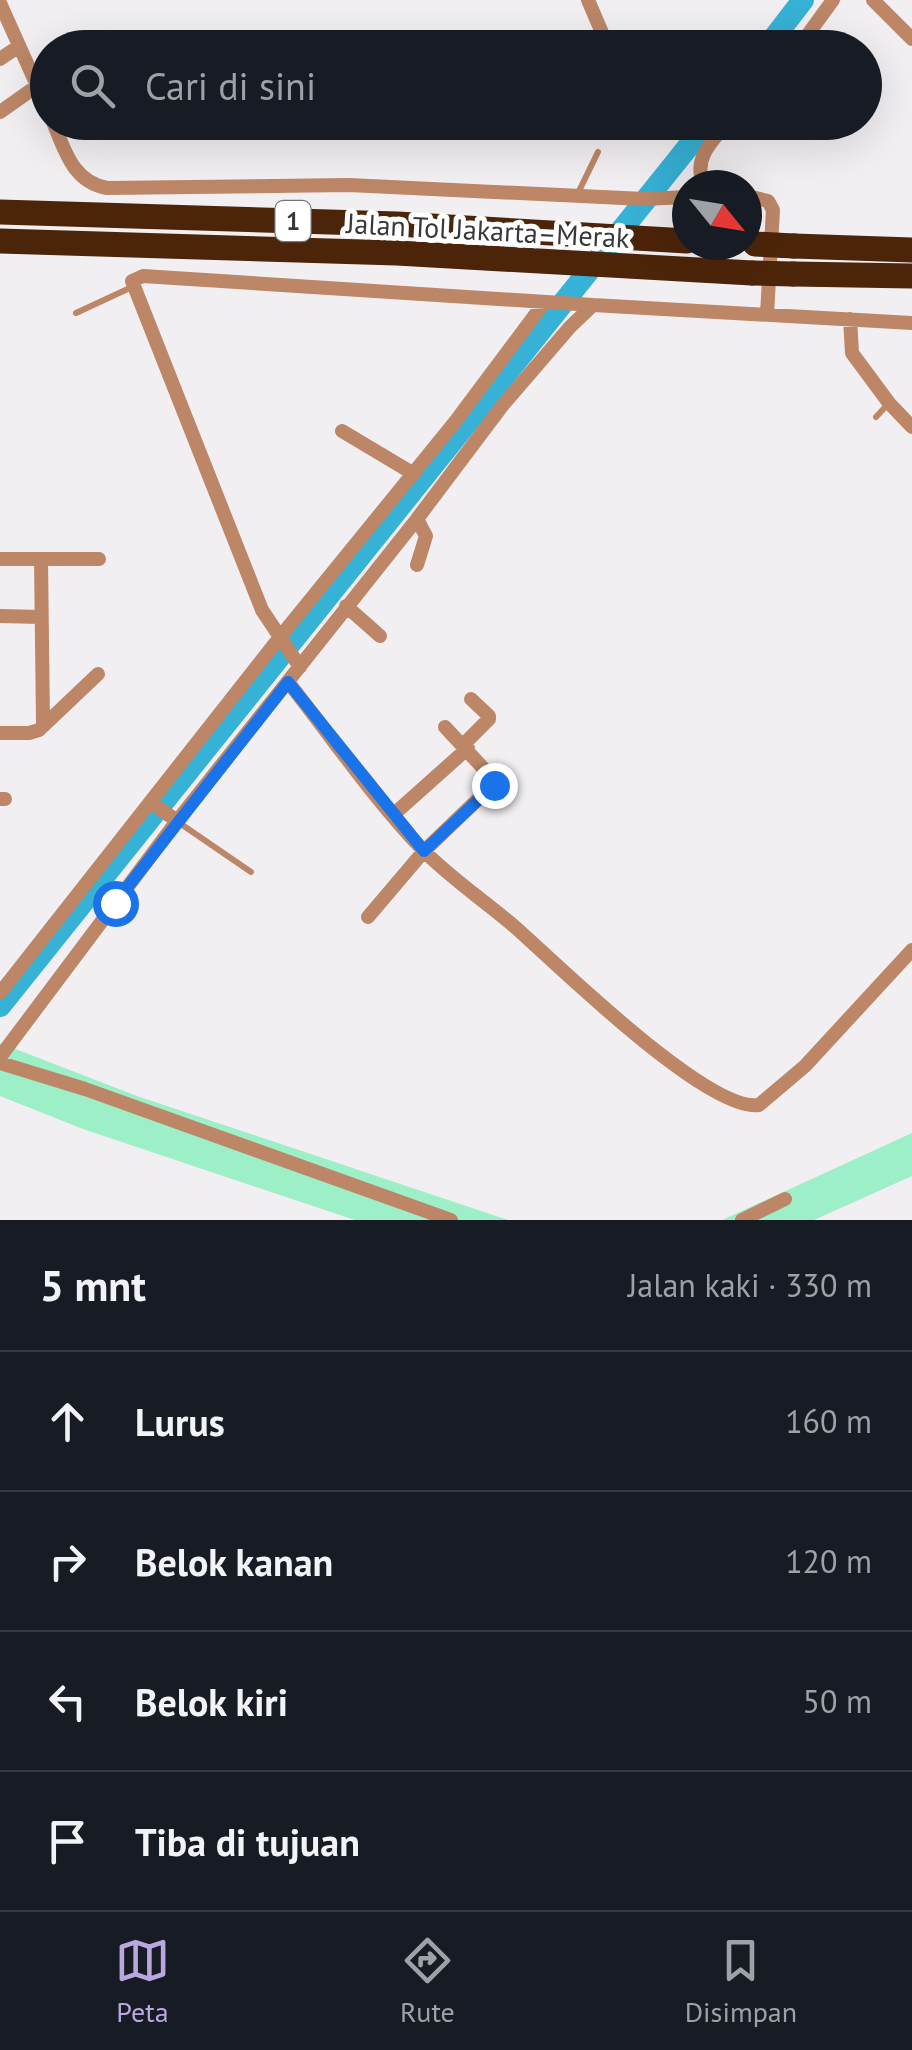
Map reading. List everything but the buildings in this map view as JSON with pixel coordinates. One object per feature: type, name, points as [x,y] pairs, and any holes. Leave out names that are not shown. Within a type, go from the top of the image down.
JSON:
[{"type":"highway","name":"Jalan Tol Jakarta–Merak","points":[[0,212],[397,224],[672,241]]},
{"type":"highway","name":"Jalan Tol Jakarta–Merak","points":[[0,241],[396,254],[752,274],[912,276]]},
{"type":"highway","points":[[762,245],[912,250]]},
{"type":"street","points":[[588,0],[601,30]]},
{"type":"street","points":[[811,30],[833,0]]},
{"type":"street","points":[[874,0],[912,39]]},
{"type":"street","points":[[0,4],[30,72]]},
{"type":"street","points":[[0,59],[18,47]]},
{"type":"street","points":[[0,112],[30,91]]},
{"type":"street","points":[[61,140],[76,172],[107,188],[349,185],[672,198]]},
{"type":"street","points":[[699,170],[702,157],[715,140]]},
{"type":"street","points":[[762,200],[768,201],[773,210],[767,314]]},
{"type":"street","points":[[298,665],[262,610],[132,281],[143,276],[550,304],[912,323]]},
{"type":"street","points":[[0,993],[284,643],[550,304]]},
{"type":"street","points":[[451,1220],[0,1060],[173,819],[288,682],[502,406],[588,305]]},
{"type":"street","points":[[850,319],[852,352],[912,428]]},
{"type":"street","points":[[342,431],[414,474]]},
{"type":"street","points":[[417,519],[426,536],[418,565]]},
{"type":"street","points":[[0,559],[100,559]]},
{"type":"street","points":[[41,559],[43,723]]},
{"type":"street","points":[[346,606],[380,636]]},
{"type":"street","points":[[0,616],[42,617]]},
{"type":"street","points":[[0,732],[39,730],[98,674]]},
{"type":"street","points":[[288,682],[424,851],[641,1040],[689,1075],[747,1106],[759,1105],[805,1066],[912,950]]},
{"type":"street","points":[[393,815],[489,720],[471,698]]},
{"type":"street","points":[[368,917],[424,851],[496,782],[446,727]]},
{"type":"street","points":[[154,805],[173,819]]},
{"type":"street","points":[[742,1220],[785,1199]]},
{"type":"lane","points":[[577,194],[598,152]]},
{"type":"lane","points":[[76,313],[132,288]]},
{"type":"lane","points":[[876,417],[889,403]]},
{"type":"lane","points":[[173,819],[252,872]]},
{"type":"green space","points":[[0,1043],[137,1096],[508,1220],[355,1220],[83,1129],[0,1096]]},
{"type":"green space","points":[[912,1133],[912,1176],[814,1220],[722,1220]]},
{"type":"waterway","points":[[780,30],[803,0]]},
{"type":"waterway","points":[[0,1006],[694,140]]},
{"type":"route","points":[[115,903],[288,682],[424,851],[494,785]]}]
